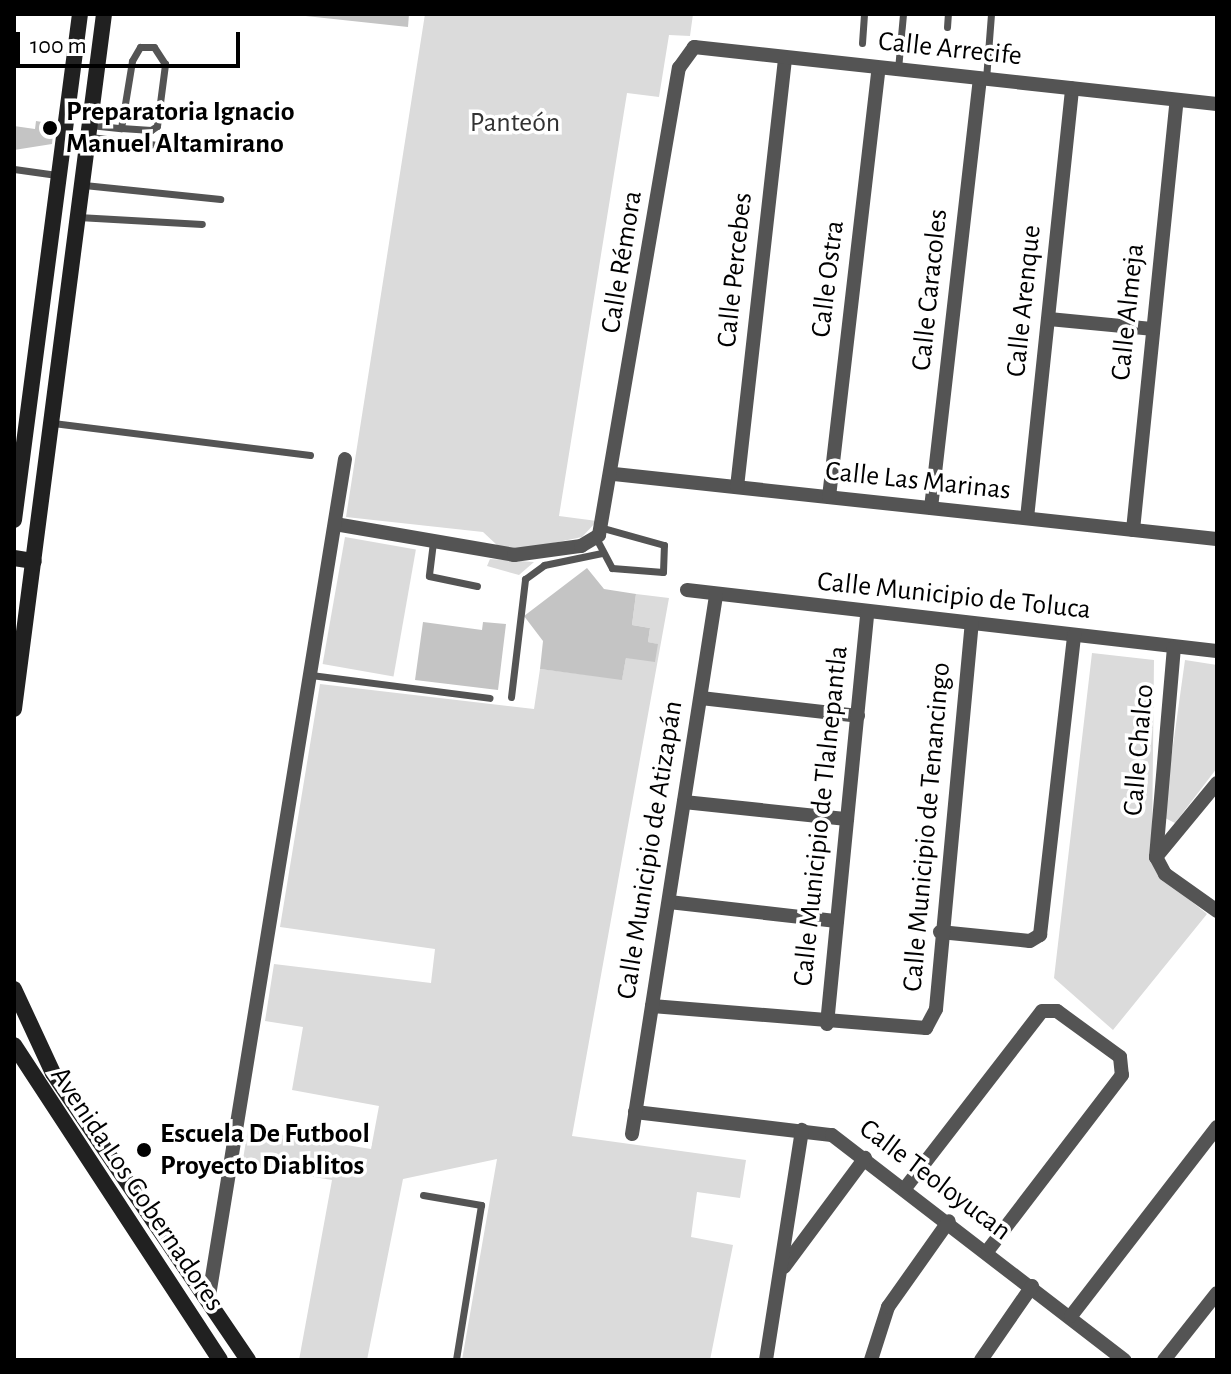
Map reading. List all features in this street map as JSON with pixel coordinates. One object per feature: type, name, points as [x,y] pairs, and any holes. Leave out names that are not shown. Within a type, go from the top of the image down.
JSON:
[{"type":"street","points":[[14,520],[80,14]]},
{"type":"street","points":[[14,709],[104,14]]},
{"type":"street","name":"Calle Arrecife","points":[[681,58],[706,47],[1217,104]]},
{"type":"street","name":"Calle Rémora","points":[[599,533],[614,474],[681,58]]},
{"type":"street","name":"Calle Percebes","points":[[737,487],[785,58]]},
{"type":"street","name":"Calle Ostra","points":[[829,497],[879,68]]},
{"type":"street","name":"Calle Caracoles","points":[[931,508],[983,79]]},
{"type":"street","name":"Calle Arenque","points":[[1027,518],[1072,88]]},
{"type":"street","name":"Calle Almeja","points":[[1133,530],[1177,100]]},
{"type":"street","points":[[1049,319],[1152,329]]},
{"type":"street","points":[[208,1302],[345,459]]},
{"type":"street","name":"Calle Las Marinas","points":[[614,474],[1217,539]]},
{"type":"street","points":[[335,524],[523,555],[599,533]]},
{"type":"street","points":[[14,558],[34,561]]},
{"type":"street","name":"Calle Municipio de Toluca","points":[[687,590],[716,596],[1217,651]]},
{"type":"street","name":"Calle Municipio de Atizapán","points":[[632,1134],[716,596]]},
{"type":"street","name":"Calle Municipio de Tlalnepantla","points":[[827,1024],[867,613]]},
{"type":"street","name":"Calle Municipio de Tenancingo","points":[[827,1024],[926,1028],[936,1009],[940,932],[972,624]]},
{"type":"street","points":[[940,932],[1030,941],[1042,926],[1074,635]]},
{"type":"street","name":"Calle Chalco","points":[[1156,857],[1174,647]]},
{"type":"street","points":[[701,698],[858,716]]},
{"type":"street","points":[[1217,783],[1156,857],[1165,874],[1217,911]]},
{"type":"street","points":[[684,802],[847,819]]},
{"type":"street","points":[[669,902],[837,921]]},
{"type":"street","name":"Avenida Los Gobernadores","points":[[14,989],[53,1073],[248,1360]]},
{"type":"street","points":[[652,1006],[827,1024]]},
{"type":"street","points":[[906,1187],[1042,1011],[1057,1011],[1120,1057],[1122,1075],[988,1250]]},
{"type":"street","name":"Avenida Los Gobernadores","points":[[14,1045],[220,1360]]},
{"type":"street","name":"Calle Teoloyucan","points":[[635,1112],[832,1135],[906,1187],[1071,1316],[1104,1354],[1124,1360]]},
{"type":"street","points":[[766,1360],[802,1130]]},
{"type":"street","points":[[1071,1316],[1216,1131]]},
{"type":"street","points":[[781,1270],[865,1158]]},
{"type":"street","points":[[871,1360],[888,1307],[949,1221]]},
{"type":"street","points":[[981,1360],[1032,1286]]},
{"type":"street","points":[[1164,1360],[1217,1293]]},
{"type":"lane","points":[[862,43],[864,14]]},
{"type":"lane","points":[[898,69],[903,14]]},
{"type":"lane","points":[[947,27],[948,14]]},
{"type":"lane","points":[[983,79],[991,14]]},
{"type":"lane","points":[[89,131],[157,126],[165,64],[154,47],[140,47],[132,61],[121,128]]},
{"type":"lane","points":[[89,131],[191,149]]},
{"type":"lane","points":[[14,169],[57,175]]},
{"type":"lane","points":[[82,185],[220,199]]},
{"type":"lane","points":[[78,217],[202,224]]},
{"type":"lane","points":[[53,423],[310,455]]},
{"type":"lane","points":[[599,533],[661,543],[668,553],[657,576],[612,568],[602,553],[599,533]]},
{"type":"lane","points":[[433,542],[429,576],[477,586]]},
{"type":"lane","points":[[511,697],[525,579],[544,565],[602,553]]},
{"type":"lane","points":[[311,675],[490,698]]},
{"type":"lane","points":[[423,1195],[481,1205],[456,1360]]},
{"type":"green space","name":"Panteón","points":[[425,14],[693,14],[690,36],[669,35],[659,97],[627,93],[559,516],[597,521],[582,537],[520,550],[498,546],[483,532],[346,517]]},
{"type":"green space","points":[[345,537],[416,550],[394,677],[323,664]]},
{"type":"green space","points":[[490,559],[534,562],[519,575],[487,566]]},
{"type":"green space","points":[[636,594],[669,598],[572,1136],[746,1160],[740,1198],[697,1192],[691,1237],[733,1245],[710,1360],[462,1360],[497,1159],[403,1179],[367,1360],[299,1360],[332,1180],[242,1165],[248,1129],[371,1149],[379,1106],[292,1090],[303,1027],[265,1021],[274,964],[431,983],[435,949],[280,927],[320,684],[534,709],[540,669],[622,679],[626,658],[657,644],[648,642],[650,628],[632,625]]},
{"type":"green space","points":[[1092,653],[1154,660],[1152,844],[1165,880],[1207,914],[1113,1030],[1054,978]]},
{"type":"green space","points":[[1185,660],[1217,665],[1217,768],[1175,823],[1163,817]]},
{"type":"building","points":[[287,14],[409,14],[408,27]]},
{"type":"building","points":[[36,121],[54,124],[52,144],[14,150],[14,126],[35,129]]},
{"type":"building","points":[[587,568],[604,589],[636,594],[632,625],[650,628],[648,642],[658,644],[655,662],[626,658],[622,680],[540,669],[543,641],[524,616]]},
{"type":"building","points":[[423,622],[482,630],[483,622],[506,624],[498,690],[415,680]]},
{"type":"place","name":"Preparatoria Ignacio Manuel Altamirano","points":[[50,128]]},
{"type":"place","name":"Escuela De Futbool Proyecto Diablitos","points":[[144,1150]]}]
